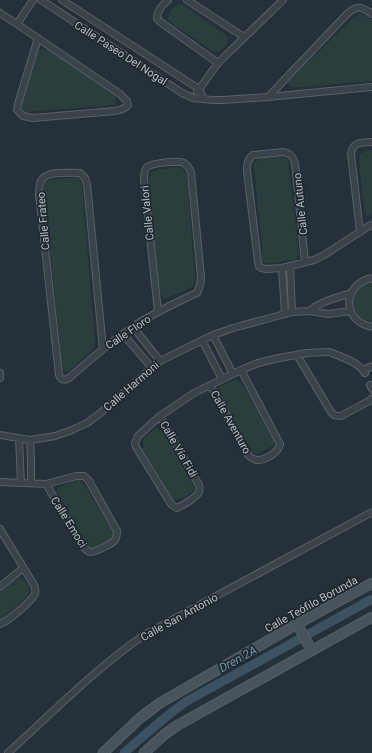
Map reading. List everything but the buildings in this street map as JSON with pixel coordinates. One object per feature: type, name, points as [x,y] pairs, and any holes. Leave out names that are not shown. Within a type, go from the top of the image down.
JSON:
[{"type":"main road","name":"Calle Teófilo Borunda","points":[[103,753],[140,718],[160,703],[298,627],[372,583]]},
{"type":"main road","points":[[144,753],[165,734],[178,725],[310,647],[372,617]]},
{"type":"main road","points":[[298,627],[310,647]]},
{"type":"street","points":[[17,24],[33,0]]},
{"type":"street","name":"Calle Paseo Del Nogal","points":[[41,0],[182,93],[193,98],[218,100],[268,97],[372,87]]},
{"type":"street","name":"Calle Paseo Del Nogal","points":[[62,0],[199,89]]},
{"type":"street","points":[[168,0],[157,14],[159,21],[218,63]]},
{"type":"street","points":[[187,0],[244,37]]},
{"type":"street","points":[[193,98],[218,63],[282,0]]},
{"type":"street","points":[[268,97],[352,9],[361,7],[372,14]]},
{"type":"street","points":[[0,14],[17,24],[38,38],[120,94],[128,105],[126,108],[115,111],[33,118],[22,116],[17,110],[18,104],[38,38]]},
{"type":"street","points":[[199,89],[204,99]]},
{"type":"street","points":[[360,232],[351,154],[352,149],[356,144],[372,142]]},
{"type":"street","name":"Calle Autuno","points":[[282,268],[266,270],[259,266],[247,171],[248,160],[253,155],[283,152],[291,155],[295,162],[305,262]]},
{"type":"street","name":"Calle Valori","points":[[158,312],[144,179],[147,168],[151,165],[179,161],[189,167],[191,172],[201,277],[200,288],[197,293]]},
{"type":"street","name":"Calle Frateo","points":[[65,380],[62,380],[59,375],[39,194],[41,181],[48,175],[80,173],[85,178],[87,184],[103,349]]},
{"type":"street","points":[[285,314],[282,268],[319,258],[372,224]]},
{"type":"street","points":[[290,266],[292,312]]},
{"type":"street","points":[[372,278],[364,279],[356,285],[351,293],[349,302],[354,317],[359,322],[372,327]]},
{"type":"street","name":"Calle Floro","points":[[65,380],[133,327],[158,312],[197,293]]},
{"type":"street","name":"Calle Harmoni","points":[[309,311],[323,302],[351,293]]},
{"type":"street","name":"Calle Harmoni","points":[[0,435],[30,440],[55,436],[87,423],[160,361],[213,335],[292,312],[309,311],[328,314],[351,311]]},
{"type":"street","points":[[133,327],[160,361]]},
{"type":"street","points":[[123,334],[152,368]]},
{"type":"street","points":[[213,335],[232,374]]},
{"type":"street","points":[[202,340],[222,379]]},
{"type":"street","name":"Calle Aventuro","points":[[136,439],[160,416],[194,393],[258,362],[307,353],[331,353],[353,362],[364,371],[372,366]]},
{"type":"street","points":[[297,355],[334,415],[341,416],[372,398]]},
{"type":"street","name":"Calle Aventuro","points":[[210,385],[248,455],[254,459],[261,460],[277,451],[280,444],[241,370]]},
{"type":"street","points":[[0,373],[0,378]]},
{"type":"street","name":"Calle Vía Fidi","points":[[136,439],[136,447],[171,504],[177,508],[197,496],[200,489],[199,485],[160,416]]},
{"type":"street","points":[[19,439],[20,483]]},
{"type":"street","points":[[30,440],[30,483]]},
{"type":"street","name":"Calle Emoci","points":[[76,476],[84,476],[89,481],[117,531],[116,538],[113,542],[93,552],[90,552],[83,547],[46,484],[76,476]]},
{"type":"street","points":[[0,482],[46,484]]},
{"type":"street","name":"Calle San Antonio","points":[[8,753],[101,668],[144,635],[372,512]]},
{"type":"street","points":[[0,529],[36,589],[32,599],[6,621],[0,624]]},
{"type":"street","points":[[0,587],[23,568]]},
{"type":"green space","points":[[178,4],[183,5],[226,35],[228,39],[224,48],[220,51],[214,52],[168,21],[168,16],[171,10]]},
{"type":"green space","points":[[361,13],[372,20],[372,81],[291,87],[288,82],[354,17]]},
{"type":"green space","points":[[42,49],[50,50],[114,93],[116,97],[115,105],[24,112],[21,107],[36,59],[39,51]]},
{"type":"green space","points":[[372,150],[372,212],[369,216],[365,214],[359,164],[360,154]]},
{"type":"green space","points":[[287,157],[299,255],[296,259],[266,264],[262,260],[254,162],[263,158]]},
{"type":"green space","points":[[179,167],[183,169],[187,175],[195,279],[193,286],[165,299],[161,296],[159,283],[149,198],[149,178],[152,172],[160,169]]},
{"type":"green space","points":[[69,178],[80,179],[82,186],[95,341],[93,349],[67,372],[63,370],[62,365],[44,188],[45,183],[51,180]]},
{"type":"green space","points":[[372,281],[372,322],[361,317],[357,313],[354,308],[353,296],[360,286],[364,283]]},
{"type":"green space","points":[[237,379],[244,387],[274,441],[274,445],[257,454],[252,452],[218,392],[219,387]]},
{"type":"green space","points":[[156,428],[164,433],[195,490],[184,498],[175,500],[170,496],[143,450],[143,439]]},
{"type":"green space","points":[[75,479],[80,480],[85,486],[114,534],[112,540],[100,546],[92,548],[86,543],[57,492],[58,488]]},
{"type":"green space","points":[[20,577],[25,580],[30,587],[28,596],[0,619],[0,593]]},
{"type":"waterway","name":"Dren 2A","points":[[124,753],[162,720],[187,701],[372,599]]}]
